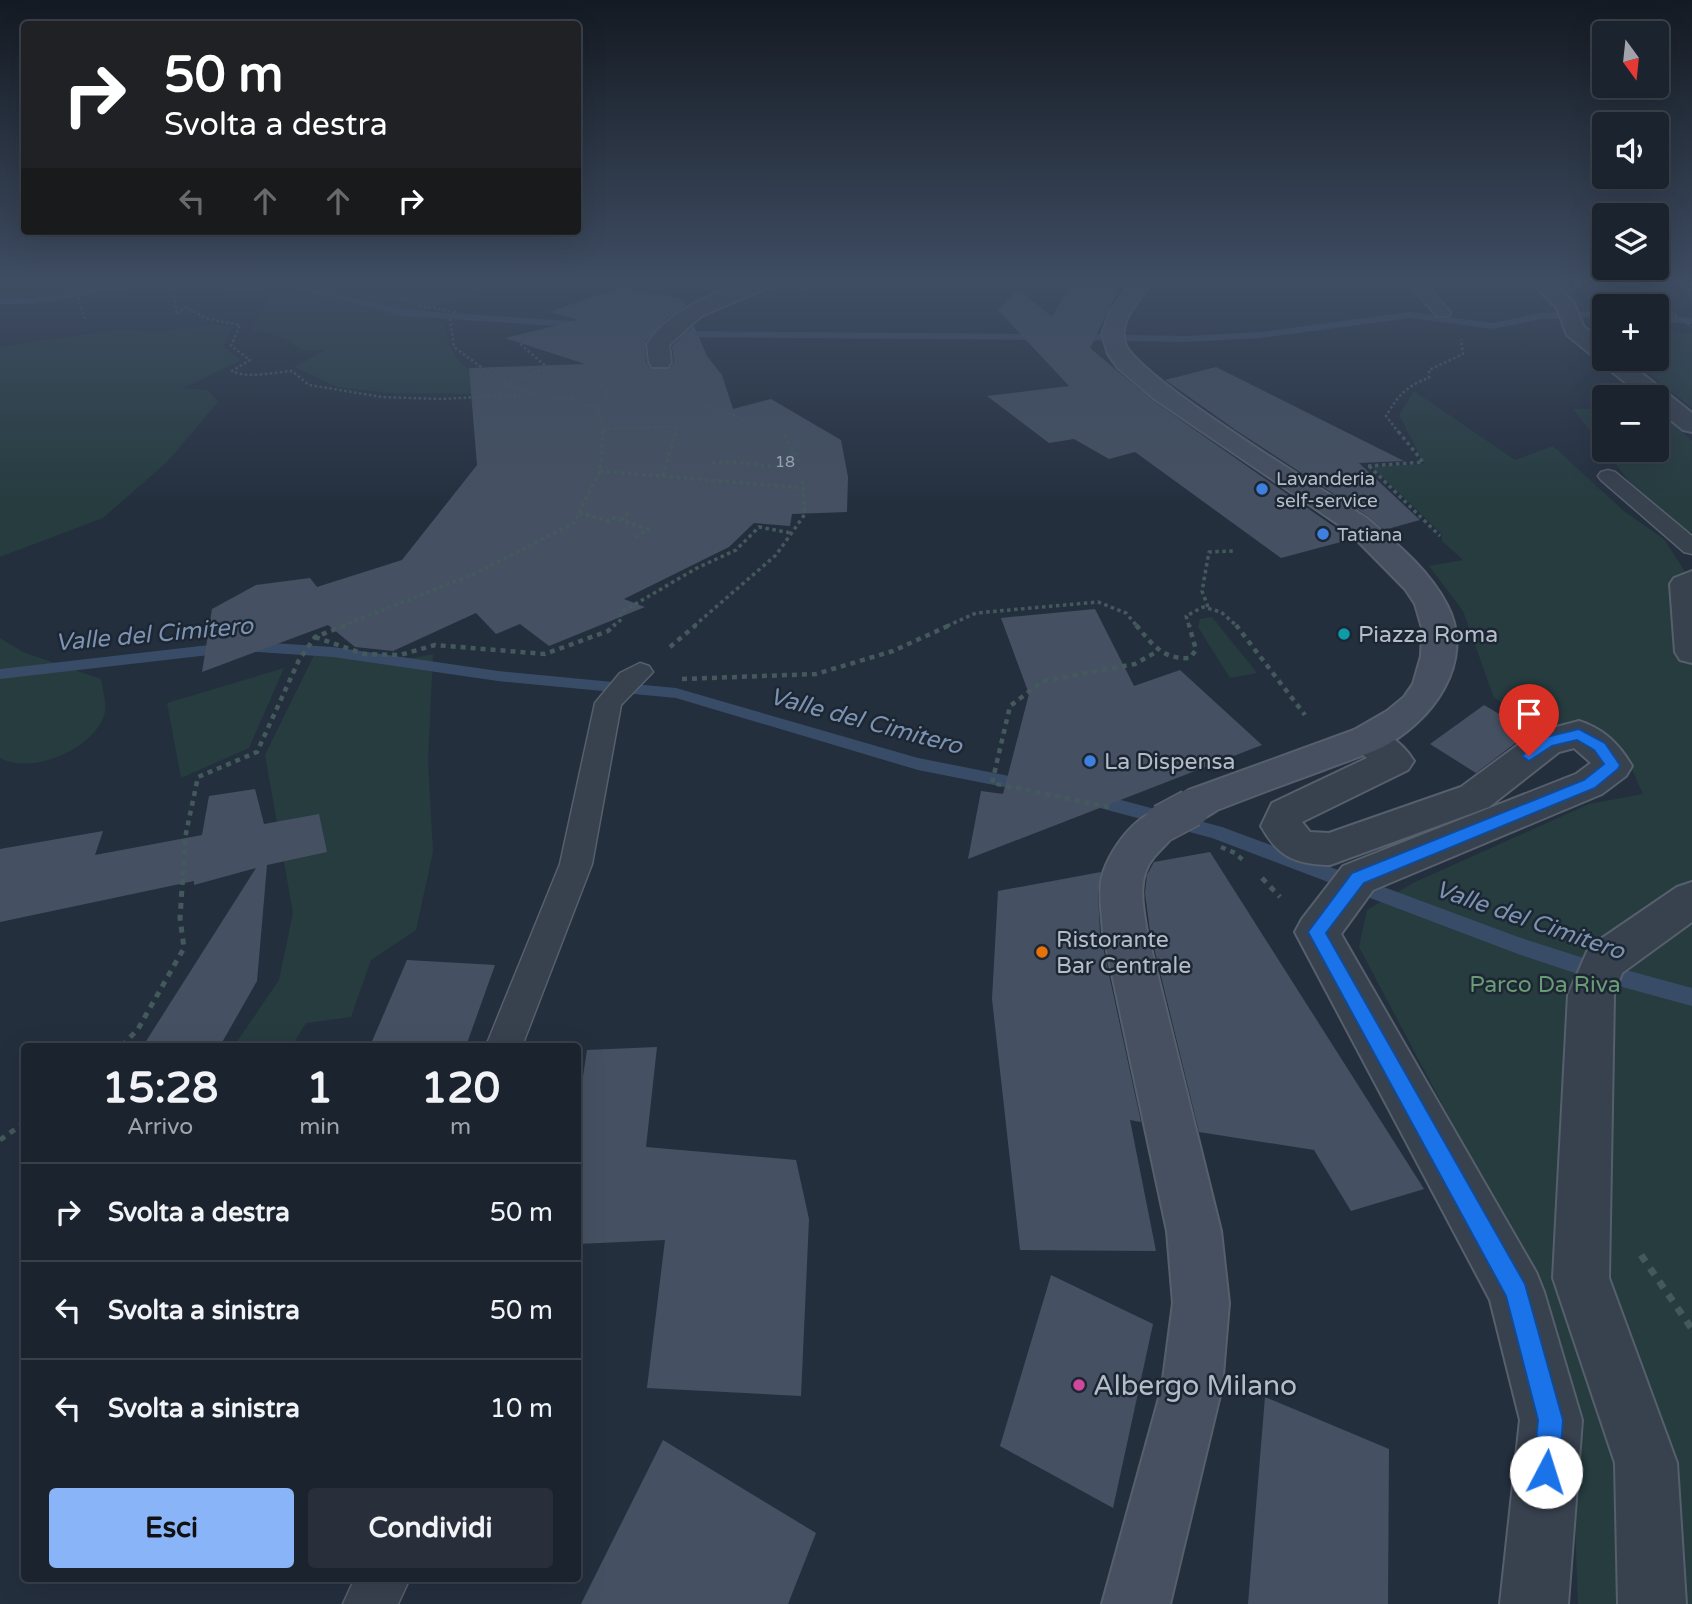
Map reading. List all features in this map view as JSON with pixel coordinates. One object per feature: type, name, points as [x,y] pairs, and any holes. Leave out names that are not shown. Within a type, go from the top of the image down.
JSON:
[{"type":"main road","points":[[1124,356],[1129,365],[1160,393],[1358,525],[1383,547],[1433,605],[1440,636],[1437,664],[1418,704],[1391,726],[1351,745],[1203,800],[1156,813],[1132,851],[1119,886],[1125,932],[1194,1231],[1201,1303],[1192,1387],[1136,1604]]},
{"type":"street","points":[[659,356],[660,362]]},
{"type":"street","points":[[1625,371],[1692,425]]},
{"type":"street","points":[[1692,580],[1685,584],[1692,652]]},
{"type":"street","points":[[1351,745],[1395,761],[1286,813],[1280,826],[1287,839],[1308,849],[1330,849],[1475,797],[1547,742],[1579,734],[1599,747],[1613,765],[1589,784],[1339,903],[1516,1292],[1551,1420],[1534,1604]]},
{"type":"street","points":[[1652,1604],[1647,1463],[1581,1278],[1598,978],[1692,899]]},
{"type":"lane","points":[[1608,476],[1692,547]]},
{"type":"lane","points":[[505,1043],[576,864],[608,703],[634,675]]},
{"type":"lane","points":[[369,1604],[382,1582]]},
{"type":"path","points":[[244,356],[250,360],[232,371],[234,373],[292,371],[309,385],[382,397],[440,399],[537,394]]},
{"type":"path","points":[[466,356],[504,384],[554,399],[570,398],[586,406],[598,407],[605,402],[608,389],[601,386]]},
{"type":"path","points":[[504,384],[548,368],[534,356]]},
{"type":"path","points":[[1440,536],[1368,466],[1423,462],[1386,416],[1394,401],[1412,383],[1429,378],[1429,370],[1459,356]]},
{"type":"path","points":[[687,405],[694,400],[748,421]]},
{"type":"path","points":[[125,1043],[138,1029],[184,948],[180,918],[185,838],[198,777],[257,752],[299,660],[315,637],[474,574],[574,523],[600,471],[603,429],[598,407]]},
{"type":"path","points":[[603,429],[677,426],[663,476]]},
{"type":"path","points":[[784,435],[799,461]]},
{"type":"path","points":[[712,464],[732,462],[778,467],[794,452]]},
{"type":"path","points":[[600,471],[805,488]]},
{"type":"path","points":[[634,675],[706,618],[776,555],[805,514],[802,476]]},
{"type":"path","points":[[621,520],[631,510]]},
{"type":"path","points":[[579,513],[609,521],[615,518],[648,529],[635,538]]},
{"type":"path","points":[[315,637],[364,654],[400,656],[435,645],[545,654],[608,631],[622,619],[620,613],[697,568],[736,550],[759,527],[791,533]]},
{"type":"path","points":[[1208,607],[1202,591],[1209,552],[1234,551]]},
{"type":"path","points":[[634,675],[677,679],[816,674],[893,651],[976,613],[1098,602],[1126,613],[1158,651],[1175,659],[1190,658],[1196,650],[1186,616],[1199,606],[1220,610],[1232,620],[1351,745]]},
{"type":"path","points":[[1156,813],[992,783],[1010,706],[1044,681],[1135,664],[1158,651]]},
{"type":"path","points":[[1215,844],[1339,903]]},
{"type":"path","points":[[0,1140],[21,1125]]},
{"type":"green space","points":[[0,356],[235,356],[241,360],[184,388],[208,390],[218,402],[168,461],[103,518],[0,557]]},
{"type":"green space","points":[[315,356],[455,356],[466,367],[495,386],[484,394],[388,393],[337,387],[295,367]]},
{"type":"green space","points":[[1669,356],[1692,356],[1692,408],[1669,390],[1669,385],[1663,385],[1646,371],[1669,371]]},
{"type":"green space","name":"Parco Da Riva","points":[[1414,391],[1515,460],[1553,446],[1625,512],[1664,539],[1686,573],[1692,571],[1692,1604],[1578,1604],[1571,1416],[1513,1238],[1359,947],[1367,910],[1413,883],[1589,804],[1643,794],[1625,754],[1585,723],[1551,730],[1494,698],[1463,611],[1429,566],[1463,560],[1442,541],[1442,534],[1372,467],[1424,464],[1399,415]]},
{"type":"green space","points":[[1573,409],[1592,409],[1592,433]]},
{"type":"green space","points":[[1669,421],[1692,441],[1692,532],[1668,520],[1615,462],[1669,462]]},
{"type":"green space","points":[[1212,617],[1257,673],[1230,678],[1198,627],[1200,619]]},
{"type":"green space","points":[[0,638],[23,652],[101,679],[105,712],[100,725],[90,737],[77,747],[45,761],[13,763],[0,758]]},
{"type":"green space","points":[[318,647],[348,655],[388,660],[433,654],[428,760],[433,852],[416,930],[371,960],[351,1017],[306,1023],[294,1043],[236,1043],[279,980],[293,913],[265,755]]},
{"type":"green space","points":[[284,668],[249,748],[181,778],[167,703]]},
{"type":"building","points":[[560,356],[646,356],[650,368],[670,368],[674,362],[673,356],[707,356],[722,375],[733,409],[771,399],[841,440],[848,477],[847,512],[792,514],[790,526],[754,523],[729,547],[624,599],[645,607],[549,646],[520,624],[496,634],[476,613],[393,651],[355,647],[328,625],[202,672],[212,609],[256,585],[310,578],[317,587],[402,560],[477,465],[469,368],[585,364]]},
{"type":"building","points":[[1041,356],[1099,356],[1152,400],[1352,539],[1281,558],[1135,452],[1109,459],[1074,439],[1049,443],[987,396],[1069,386]]},
{"type":"building","points":[[1216,367],[1404,461],[1359,463],[1420,520],[1384,530],[1369,517],[1237,431],[1165,380]]},
{"type":"building","points":[[1095,609],[1134,686],[1180,670],[1262,745],[968,859],[981,791],[1003,794],[1029,694],[1001,618]]},
{"type":"building","points":[[1484,705],[1530,732],[1476,773],[1430,744]]},
{"type":"building","points":[[255,789],[264,824],[319,814],[327,852],[267,865],[257,981],[222,1043],[145,1043],[256,868],[194,885],[194,881],[0,922],[0,849],[103,831],[95,855],[202,835],[209,796]]},
{"type":"building","points":[[1210,852],[1424,1189],[1351,1211],[1314,1150],[1199,1132],[1150,931],[1145,893],[1147,875],[1154,862]]},
{"type":"building","points":[[1101,872],[1098,894],[1100,933],[1141,1122],[1130,1120],[1156,1251],[1020,1250],[992,999],[998,891]]},
{"type":"building","points":[[407,960],[495,965],[467,1043],[371,1043]]},
{"type":"building","points":[[657,1047],[646,1147],[796,1160],[809,1219],[801,1396],[647,1388],[665,1240],[581,1244],[581,1089],[587,1050]]},
{"type":"building","name":"Albergo Milano","points":[[1051,1275],[1153,1324],[1113,1508],[1000,1446]]},
{"type":"building","points":[[1265,1397],[1389,1449],[1388,1604],[1248,1604]]},
{"type":"building","points":[[663,1440],[816,1533],[788,1604],[581,1604]]},
{"type":"waterway","name":"Valle del Cimitero","points":[[0,674],[244,646],[333,652],[498,676],[676,693],[918,764],[1030,786]]},
{"type":"waterway","name":"Valle del Cimitero","points":[[1091,799],[1216,832],[1518,945],[1593,970],[1692,997]]},
{"type":"place","name":"Lavanderia self-service","points":[[1262,489]]},
{"type":"place","name":"Tatiana","points":[[1323,534]]},
{"type":"place","name":"Piazza Roma","points":[[1344,634]]},
{"type":"place","name":"La Dispensa","points":[[1090,761]]},
{"type":"place","name":"Ristorante Bar Centrale","points":[[1042,952]]},
{"type":"place","name":"Albergo Milano","points":[[1079,1385]]},
{"type":"route","points":[[1529,756],[1547,742],[1579,734],[1599,747],[1613,765],[1589,784],[1358,878],[1317,932],[1516,1292],[1551,1420],[1546,1472]]}]
